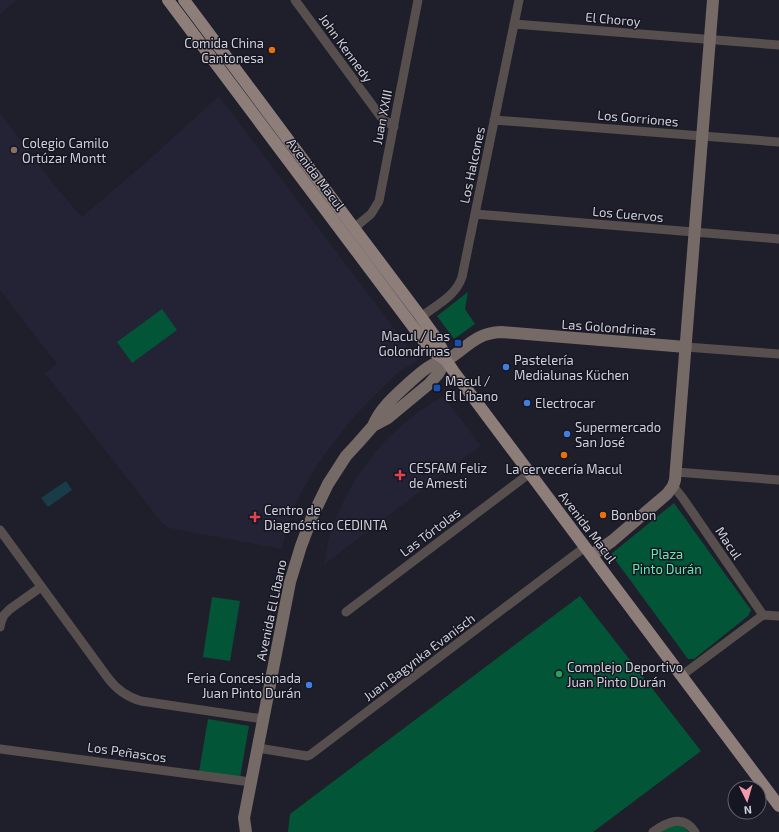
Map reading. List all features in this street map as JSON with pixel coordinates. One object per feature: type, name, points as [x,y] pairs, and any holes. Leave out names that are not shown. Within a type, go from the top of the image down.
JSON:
[{"type":"main road","name":"Avenida Macul","points":[[168,0],[426,344],[435,353],[446,360]]},
{"type":"main road","name":"Avenida Macul","points":[[184,0],[421,317],[439,343],[446,360],[779,806]]},
{"type":"street","name":"John Kennedy","points":[[296,0],[381,117],[394,127]]},
{"type":"street","name":"Juan XXIII","points":[[354,228],[371,214],[379,201],[418,0]]},
{"type":"street","name":"Los Halcones","points":[[421,317],[452,294],[462,277],[519,0]]},
{"type":"street","points":[[588,551],[612,541],[667,494],[673,486],[676,472],[713,0]]},
{"type":"street","name":"El Choroy","points":[[514,24],[779,45]]},
{"type":"street","name":"Los Gorriones","points":[[494,120],[779,142]]},
{"type":"street","name":"Los Cuervos","points":[[475,214],[779,239]]},
{"type":"street","name":"Las Golondrinas","points":[[446,360],[480,336],[494,333],[779,354]]},
{"type":"street","name":"Avenida El Líbano","points":[[237,832],[244,818],[290,582],[303,539],[312,517],[328,484],[346,456],[373,426],[388,418],[429,384],[438,374],[446,360]]},
{"type":"street","points":[[676,472],[779,480]]},
{"type":"street","name":"Las Tórtolas","points":[[346,612],[530,473]]},
{"type":"street","name":"Macul","points":[[673,486],[762,615]]},
{"type":"street","points":[[0,530],[117,689],[127,696],[141,702],[263,719]]},
{"type":"street","name":"Juan Bagynka Evanisch","points":[[258,748],[306,756],[310,755],[588,551]]},
{"type":"street","points":[[0,627],[4,615],[42,587]]},
{"type":"street","points":[[681,676],[762,615],[779,616]]},
{"type":"street","name":"Los Peñascos","points":[[0,749],[251,782]]},
{"type":"street","name":"Avenida El Líbano","points":[[244,818],[246,832]]},
{"type":"street","points":[[653,832],[662,825],[681,821],[691,826],[695,832]]},
{"type":"shaded area","points":[[0,0],[15,0],[16,1],[0,14]]},
{"type":"shaded area","points":[[219,96],[418,360],[400,371],[352,419],[317,465],[303,489],[290,517],[282,549],[169,528],[162,523],[45,373],[57,364],[0,290],[0,113],[56,187],[82,217],[142,166]]},
{"type":"shaded area","name":"CESFAM Feliz de Amesti","points":[[443,396],[481,446],[324,565],[329,537],[336,518],[353,483],[364,467],[376,451],[403,424],[418,412]]},
{"type":"green space","points":[[468,292],[465,309],[475,324],[454,339],[437,316]]},
{"type":"green space","points":[[162,309],[177,330],[132,363],[117,342]]},
{"type":"green space","name":"Plaza Pinto Durán","points":[[674,503],[751,610],[748,616],[694,659],[688,659],[611,554]]},
{"type":"green space","name":"Complejo Deportivo Juan Pinto Durán","points":[[580,596],[701,751],[593,832],[288,832],[290,814]]},
{"type":"green space","points":[[212,597],[240,601],[230,661],[203,657]]},
{"type":"green space","points":[[208,719],[249,726],[240,778],[199,772]]},
{"type":"green space","points":[[682,825],[689,832],[658,832],[664,827]]},
{"type":"water","points":[[66,481],[72,490],[48,507],[41,498]]},
{"type":"place","name":"Comida China Cantonesa","points":[[272,50]]},
{"type":"place","name":"Colegio Camilo Ortúzar Montt","points":[[14,150]]},
{"type":"place","name":"Macul / Las Golondrinas","points":[[458,343]]},
{"type":"place","name":"Pastelería Medialunas Küchen","points":[[506,367]]},
{"type":"place","name":"Macul / El Líbano","points":[[437,388]]},
{"type":"place","name":"Electrocar","points":[[527,403]]},
{"type":"place","name":"Supermercado San José","points":[[567,434]]},
{"type":"place","name":"La cervecería Macul","points":[[564,455]]},
{"type":"place","name":"CESFAM Feliz de Amesti","points":[[400,475]]},
{"type":"place","name":"Bonbon","points":[[603,515]]},
{"type":"place","name":"Centro de Diagnóstico CEDINTA","points":[[255,517]]},
{"type":"place","name":"Complejo Deportivo Juan Pinto Durán","points":[[559,674]]},
{"type":"place","name":"Feria Concesionada Juan Pinto Durán","points":[[309,685]]}]
